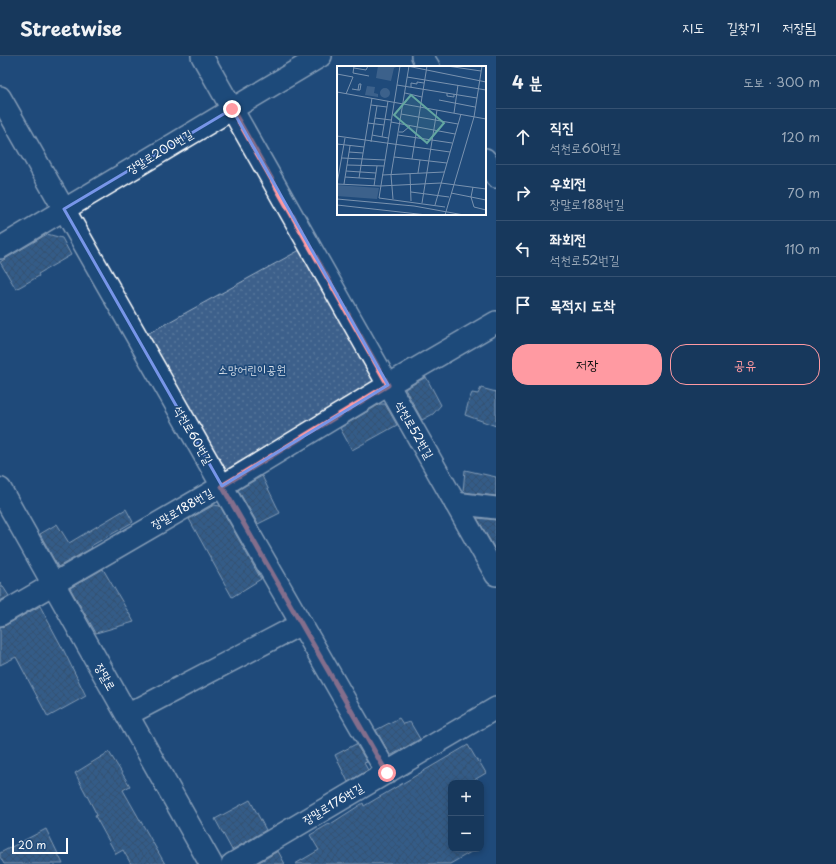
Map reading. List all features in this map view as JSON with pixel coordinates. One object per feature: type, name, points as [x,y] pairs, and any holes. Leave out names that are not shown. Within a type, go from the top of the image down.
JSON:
[{"type":"street","name":"석천로52번길","points":[[202,56],[496,575]]},
{"type":"street","name":"장말로200번길","points":[[0,248],[321,56]]},
{"type":"street","points":[[422,56],[428,66]]},
{"type":"street","name":"석천로60번길","points":[[0,97],[387,773]]},
{"type":"street","points":[[486,161],[496,177]]},
{"type":"street","name":"장말로188번길","points":[[0,615],[222,486],[388,385],[496,322]]},
{"type":"street","name":"장말로","points":[[0,490],[211,864]]},
{"type":"street","points":[[455,503],[496,508]]},
{"type":"street","points":[[127,715],[301,624]]},
{"type":"street","name":"장말로176번길","points":[[232,864],[496,708]]},
{"type":"highlighted area","points":[[232,109],[388,385],[222,486],[64,209]]},
{"type":"green space","name":"소망어린이공원","points":[[309,245],[388,385],[222,486],[138,339]]},
{"type":"building","points":[[47,234],[62,238],[71,255],[16,289],[0,262]]},
{"type":"building","points":[[426,377],[441,405],[433,414],[422,420],[405,389]]},
{"type":"building","points":[[481,388],[496,392],[496,426],[465,415],[472,393],[478,394]]},
{"type":"building","points":[[380,404],[385,404],[397,425],[352,450],[340,428]]},
{"type":"building","points":[[465,470],[496,477],[496,496],[463,492]]},
{"type":"building","points":[[262,476],[280,513],[258,524],[238,490]]},
{"type":"building","points":[[214,505],[220,506],[261,579],[232,597],[189,519]]},
{"type":"building","points":[[126,509],[133,522],[91,546],[92,548],[58,567],[40,534],[57,524],[69,543]]},
{"type":"building","points":[[477,518],[496,520],[496,551]]},
{"type":"building","points":[[103,569],[134,622],[96,633],[70,588]]},
{"type":"building","points":[[0,582],[9,596],[0,601]]},
{"type":"building","points":[[40,606],[86,696],[48,717],[16,657],[0,665],[0,627]]},
{"type":"building","points":[[399,718],[403,724],[410,722],[420,739],[390,755],[376,730]]},
{"type":"building","points":[[356,744],[367,762],[364,763],[368,770],[348,782],[335,755]]},
{"type":"building","points":[[468,745],[486,773],[474,780],[448,780],[448,852],[471,852],[450,864],[295,864],[319,850],[310,835],[329,825],[363,803],[364,806]]},
{"type":"building","points":[[109,752],[130,786],[123,790],[165,864],[131,864],[123,850],[116,854],[95,816],[97,815],[75,773]]},
{"type":"building","points":[[250,800],[266,830],[232,850],[215,819]]},
{"type":"building","points":[[46,829],[63,864],[4,864],[0,857],[0,853]]},
{"type":"building","points":[[278,851],[285,864],[256,864]]},
{"type":"route","points":[[232,109],[388,385],[222,486],[387,773]]}]
